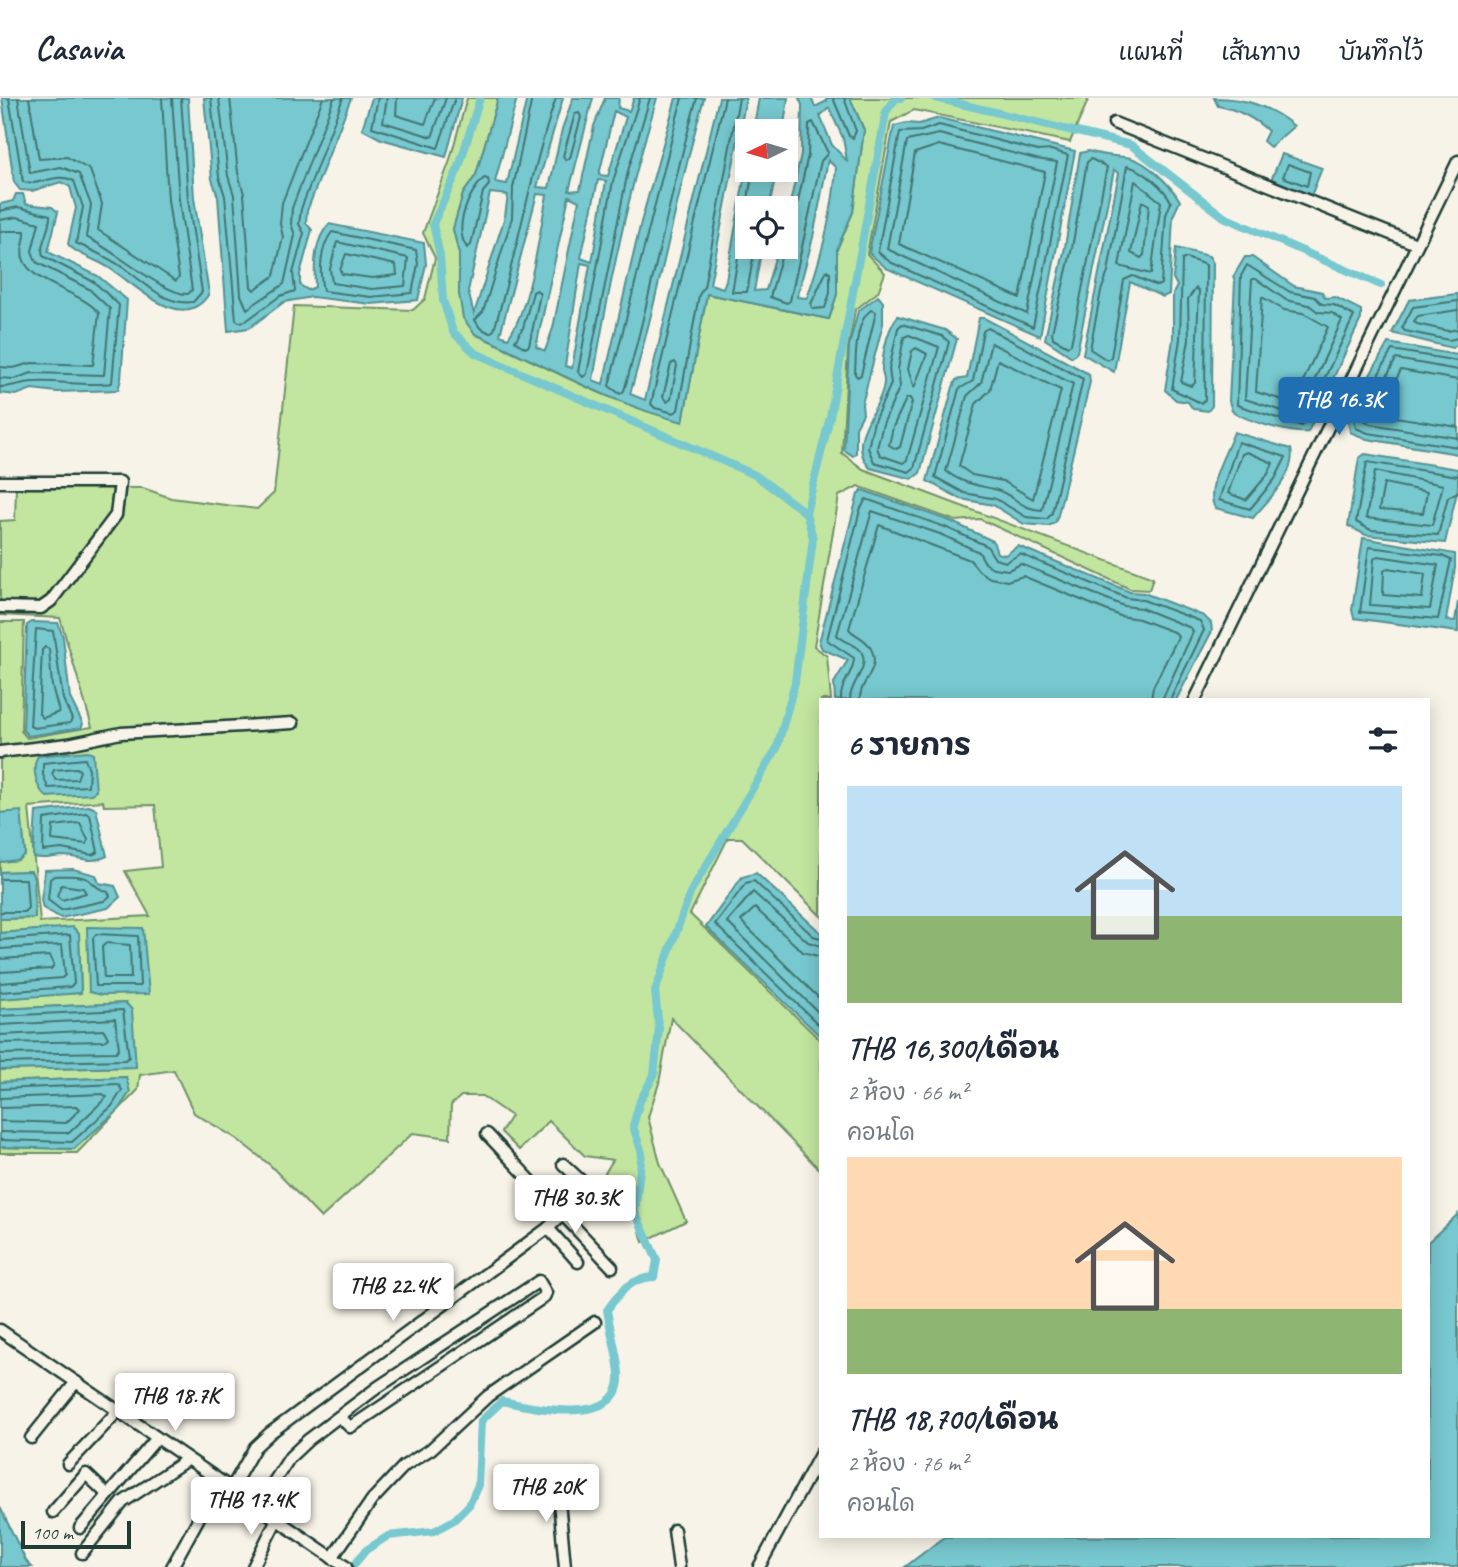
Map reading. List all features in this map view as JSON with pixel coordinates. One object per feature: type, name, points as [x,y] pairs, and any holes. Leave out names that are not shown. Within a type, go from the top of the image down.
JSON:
[{"type":"street","points":[[1114,123],[1416,244]]},
{"type":"street","points":[[1196,698],[1458,161]]},
{"type":"street","points":[[0,482],[120,482],[117,515],[51,601],[41,608],[0,607]]},
{"type":"street","points":[[0,752],[68,744],[121,733],[293,723]]},
{"type":"street","points":[[487,1134],[612,1267]]},
{"type":"street","points":[[231,1489],[255,1447],[270,1433],[548,1228],[590,1189],[563,1164]]},
{"type":"street","points":[[548,1228],[578,1262]]},
{"type":"street","points":[[257,1508],[290,1457],[377,1387],[538,1281],[546,1293],[544,1297],[354,1425],[350,1427],[340,1417]]},
{"type":"street","points":[[333,1558],[372,1500],[404,1466],[431,1449],[488,1396],[595,1322]]},
{"type":"street","points":[[0,1330],[346,1567]]},
{"type":"street","points":[[31,1438],[76,1382]]},
{"type":"street","points":[[68,1464],[118,1411]]},
{"type":"street","points":[[80,1528],[106,1493],[157,1438]]},
{"type":"street","points":[[759,1567],[819,1457]]},
{"type":"street","points":[[82,1553],[123,1502],[188,1459]]},
{"type":"street","points":[[53,1512],[86,1474],[106,1493]]},
{"type":"street","points":[[557,1479],[565,1567]]},
{"type":"street","points":[[172,1567],[219,1481]]},
{"type":"street","points":[[253,1567],[276,1521]]},
{"type":"street","points":[[674,1530],[679,1567]]},
{"type":"green space","points":[[467,98],[498,98],[476,175],[463,194],[453,229],[459,254],[459,294],[475,334],[629,405],[683,421],[707,294],[829,319],[837,294],[837,249],[853,212],[864,130],[850,98],[1089,98],[1070,142],[914,110],[891,122],[867,254],[885,273],[878,292],[855,310],[848,349],[842,453],[863,469],[1153,578],[1149,590],[1130,589],[980,519],[956,521],[858,486],[839,496],[814,646],[827,656],[831,698],[819,698],[819,914],[742,838],[728,838],[690,914],[819,1039],[819,1169],[671,1018],[659,1083],[648,1117],[660,1163],[686,1221],[643,1242],[630,1195],[610,1204],[597,1186],[613,1160],[585,1156],[549,1121],[519,1150],[501,1132],[511,1116],[482,1096],[461,1096],[451,1105],[450,1138],[413,1133],[321,1218],[270,1165],[237,1139],[194,1113],[174,1070],[140,1075],[138,1090],[77,1153],[0,1153],[0,1147],[74,1149],[126,1077],[0,1082],[0,1070],[136,1067],[126,1003],[0,1009],[0,999],[81,992],[79,934],[73,928],[0,933],[0,919],[35,918],[34,878],[31,871],[0,872],[0,862],[18,860],[25,853],[21,812],[0,813],[0,622],[24,622],[21,731],[27,738],[92,727],[60,618],[0,615],[0,521],[15,520],[16,487],[143,488],[171,498],[257,509],[274,493],[294,306],[413,310],[425,299],[435,258],[423,233],[449,163]],"holes":[[[103,801],[104,806],[155,805],[161,867],[125,871],[150,916],[40,922],[29,807]]]},
{"type":"water","points":[[2,98],[188,98],[194,198],[209,294],[198,305],[186,310],[159,303],[104,265],[71,248],[68,244],[76,208],[70,187],[61,182],[32,191],[20,190],[14,182]]},
{"type":"water","points":[[204,98],[351,98],[307,211],[306,223],[312,230],[300,274],[300,285],[308,290],[315,287],[318,245],[329,224],[424,243],[426,264],[418,300],[371,304],[312,297],[284,302],[249,328],[228,331],[218,197],[212,179]]},
{"type":"water","points":[[372,98],[462,98],[446,157],[381,139],[362,129]]},
{"type":"water","points":[[498,98],[517,98],[495,182],[507,184],[527,98],[563,98],[537,187],[549,188],[562,129],[573,98],[593,98],[569,191],[580,190],[594,126],[605,98],[619,98],[618,108],[629,111],[634,98],[657,98],[620,238],[606,308],[593,380],[603,384],[641,222],[676,98],[704,98],[630,394],[645,400],[719,98],[746,98],[742,119],[735,119],[735,155],[710,284],[723,288],[735,230],[735,259],[760,259],[754,291],[766,290],[775,259],[798,259],[798,196],[792,196],[795,182],[798,182],[801,154],[802,105],[799,98],[811,98],[815,107],[827,101],[826,98],[850,98],[864,130],[853,212],[837,249],[837,294],[829,319],[707,294],[683,422],[603,394],[475,334],[463,318],[459,294],[459,254],[453,229],[463,194],[476,175]],"holes":[[[829,108],[843,138],[847,161],[832,145],[820,116]],[[614,111],[626,117],[608,176],[599,175]],[[828,160],[836,168],[826,234],[807,298],[797,297],[813,237]],[[598,180],[606,181],[592,262],[581,258]],[[490,193],[508,195],[505,216],[474,314],[468,291]],[[537,194],[547,195],[523,308],[508,338],[500,335]],[[569,196],[579,201],[553,328],[545,351],[536,347]],[[581,263],[590,265],[572,368],[565,366]]]},
{"type":"water","points":[[759,98],[788,98],[785,119],[755,119]]},
{"type":"water","points":[[1214,98],[1257,104],[1294,126],[1270,147],[1263,141],[1268,131],[1263,126],[1232,109],[1218,106]]},
{"type":"water","points":[[939,118],[1075,151],[1040,336],[886,268],[869,253],[894,126],[919,124]]},
{"type":"water","points":[[1088,151],[1140,162],[1164,180],[1180,201],[1173,216],[1169,294],[1163,297],[1130,282],[1114,372],[1083,354],[1119,173],[1114,170],[1077,352],[1072,357],[1045,339],[1065,247],[1080,153]]},
{"type":"water","points":[[1282,154],[1322,168],[1311,196],[1271,180]]},
{"type":"water","points":[[744,182],[774,182],[772,196],[741,196]]},
{"type":"water","points":[[16,194],[23,194],[26,204],[52,207],[58,212],[48,252],[98,276],[127,300],[118,390],[57,392],[32,389],[16,395],[0,393],[0,204],[13,201]]},
{"type":"water","points":[[1176,248],[1209,256],[1213,263],[1212,406],[1208,411],[1193,409],[1188,402],[1176,400],[1165,390],[1173,339],[1173,294],[1177,286],[1173,278]]},
{"type":"water","points":[[1245,257],[1252,257],[1294,286],[1322,292],[1325,298],[1335,297],[1361,310],[1361,319],[1308,432],[1269,426],[1232,411],[1229,401],[1235,281],[1233,277]]},
{"type":"water","points":[[1458,294],[1458,344],[1452,348],[1392,333],[1409,300]]},
{"type":"water","points":[[878,296],[883,302],[883,324],[862,404],[863,414],[856,427],[856,453],[853,456],[844,450],[849,346],[858,311]]},
{"type":"water","points":[[898,316],[945,330],[957,339],[920,473],[912,479],[870,468],[863,457],[861,446],[862,435],[882,393],[885,347],[891,327]]},
{"type":"water","points":[[979,318],[984,318],[1089,374],[1090,382],[1058,515],[1055,523],[1048,526],[1024,524],[993,505],[961,499],[927,481],[953,387],[956,380],[967,378]]},
{"type":"water","points":[[1388,343],[1458,355],[1458,454],[1367,439],[1350,432],[1347,416]]},
{"type":"water","points":[[1234,432],[1291,449],[1292,458],[1286,477],[1253,518],[1215,508],[1212,500],[1214,481]]},
{"type":"water","points":[[1365,454],[1458,469],[1458,488],[1445,543],[1366,535],[1348,526],[1359,458]]},
{"type":"water","points":[[862,490],[950,521],[993,541],[997,553],[1005,555],[1018,546],[1130,592],[1144,593],[1204,616],[1211,623],[1212,631],[1177,698],[835,698],[834,683],[848,660],[822,649],[819,642],[858,494]]},
{"type":"water","points":[[1363,538],[1455,554],[1446,620],[1455,621],[1458,602],[1458,632],[1354,618],[1352,610]]},
{"type":"water","points":[[32,622],[58,623],[63,637],[70,698],[83,724],[81,728],[28,736],[23,730],[27,625]]},
{"type":"water","points":[[87,751],[93,754],[96,791],[91,794],[47,797],[37,783],[35,772],[38,756]]},
{"type":"water","points":[[89,806],[96,809],[107,856],[90,860],[68,856],[33,857],[36,812]]},
{"type":"water","points":[[21,811],[25,854],[18,860],[0,862],[0,813]]},
{"type":"water","points":[[73,869],[96,875],[99,883],[115,886],[120,897],[108,908],[61,918],[43,908],[41,900],[45,870]]},
{"type":"water","points":[[31,871],[34,878],[35,918],[0,919],[0,872]]},
{"type":"water","points":[[756,873],[819,931],[819,1035],[706,927],[742,877]]},
{"type":"water","points":[[73,927],[79,934],[81,993],[0,999],[0,933]]},
{"type":"water","points":[[87,927],[143,928],[149,994],[101,995],[89,992]]},
{"type":"water","points":[[126,1003],[132,1010],[136,1067],[0,1070],[0,1009]]},
{"type":"water","points":[[126,1077],[130,1092],[118,1110],[74,1149],[0,1147],[0,1082]]},
{"type":"water","points":[[1458,1214],[1458,1567],[905,1567],[943,1538],[1430,1538],[1430,1240]]},
{"type":"water","points":[[0,1507],[26,1561],[32,1567],[0,1567]]},
{"type":"waterway","points":[[352,1567],[366,1550],[388,1536],[434,1531],[454,1520],[469,1505],[478,1485],[481,1421],[502,1401],[554,1410],[574,1410],[592,1408],[607,1402],[616,1391],[619,1374],[607,1310],[632,1283],[654,1277],[657,1260],[635,1212],[642,1153],[633,1126],[640,1101],[654,1075],[659,1029],[655,991],[691,891],[777,748],[795,682],[813,538],[806,513],[755,475],[475,353],[453,332],[443,300],[440,256],[433,224],[459,167],[480,98]]},
{"type":"waterway","points":[[806,513],[830,417],[886,112],[896,98],[901,98]]},
{"type":"waterway","points":[[936,98],[1131,145],[1224,217],[1381,285]]}]
